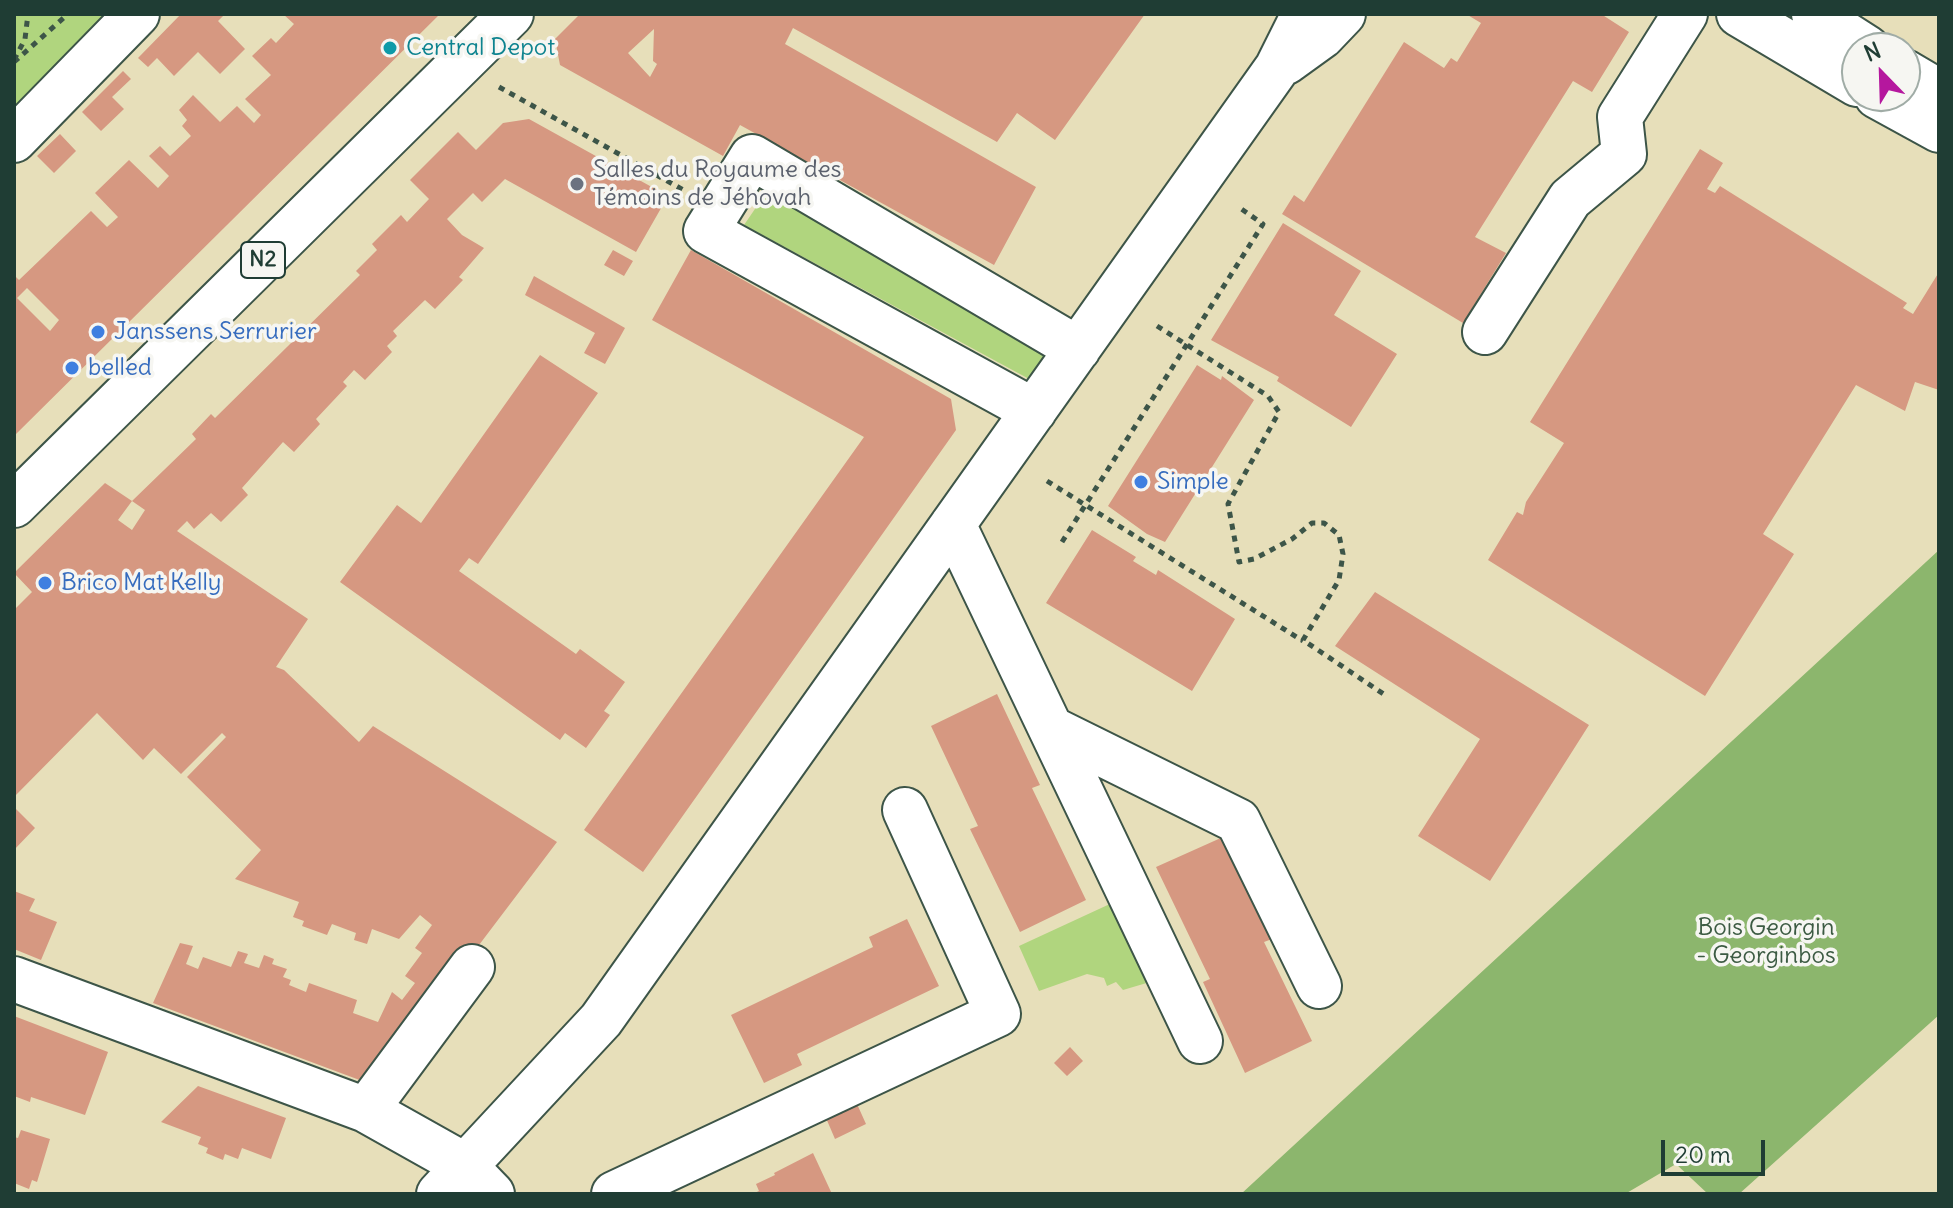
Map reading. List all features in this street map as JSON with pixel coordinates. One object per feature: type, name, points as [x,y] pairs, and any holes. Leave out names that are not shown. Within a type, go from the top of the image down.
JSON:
[{"type":"street","points":[[14,140],[137,14]]},
{"type":"street","name":"N2","points":[[14,505],[511,14]]},
{"type":"street","points":[[14,979],[366,1110],[465,1184],[601,1020],[1277,68],[1304,14]]},
{"type":"street","points":[[1277,68],[1322,36],[1343,14]]},
{"type":"street","points":[[1485,332],[1570,199],[1624,154],[1620,117],[1685,14]]},
{"type":"street","points":[[1739,14],[1841,75]]},
{"type":"street","points":[[1814,14],[1842,32]]},
{"type":"street","points":[[1921,81],[1939,92]]},
{"type":"street","points":[[1906,112],[1939,130]]},
{"type":"street","points":[[1034,411],[706,231],[752,157],[1078,349]]},
{"type":"street","points":[[953,524],[1200,1041]]},
{"type":"street","points":[[1052,729],[1238,821],[1319,986]]},
{"type":"street","points":[[614,1194],[998,1014],[905,810]]},
{"type":"street","points":[[366,1110],[472,967]]},
{"type":"path","points":[[14,61],[25,39],[28,14]]},
{"type":"path","points":[[14,61],[68,14]]},
{"type":"path","points":[[499,87],[719,210]]},
{"type":"path","points":[[1062,542],[1263,224],[1240,208]]},
{"type":"path","points":[[1157,326],[1268,396],[1279,412],[1228,504],[1239,562],[1254,559],[1292,539],[1312,523],[1324,523],[1339,535],[1343,554],[1339,580],[1304,641]]},
{"type":"path","points":[[1047,481],[1388,697]]},
{"type":"green space","points":[[14,14],[150,14],[14,152]]},
{"type":"green space","points":[[770,187],[1050,355],[1031,380],[744,225]]},
{"type":"green space","name":"Bois Georgin - Georginbos","points":[[1939,550],[1939,1015],[1739,1194],[1708,1194],[1676,1164],[1625,1194],[1241,1194]]},
{"type":"green space","points":[[1112,903],[1150,982],[1123,990],[1116,982],[1107,986],[1104,978],[1087,974],[1039,991],[1019,946]]},
{"type":"building","points":[[181,14],[225,14],[218,21],[245,49],[220,74],[198,52],[174,76],[157,58],[148,67],[138,58]]},
{"type":"building","points":[[283,14],[440,14],[14,436],[14,275],[19,280],[91,211],[107,227],[118,217],[95,193],[129,160],[158,188],[169,176],[149,156],[160,146],[170,156],[191,136],[182,126],[187,120],[179,110],[193,95],[220,122],[237,106],[254,123],[261,115],[245,99],[271,75],[252,56],[271,38],[276,43],[294,24]],"holes":[[[27,288],[59,320],[50,331],[17,298]]]},
{"type":"building","points":[[580,14],[1145,14],[1055,140],[1017,113],[997,142],[793,28],[785,44],[1036,187],[994,265],[740,125],[723,156],[560,65],[555,39]],"holes":[[[654,29],[653,61],[657,64],[650,77],[628,53]]]},
{"type":"building","points":[[1466,14],[1601,14],[1629,32],[1592,92],[1573,81],[1475,237],[1506,253],[1463,323],[1282,214],[1294,195],[1304,202],[1404,42],[1444,68],[1451,58],[1457,62],[1481,23]]},
{"type":"building","points":[[123,71],[131,79],[112,97],[124,109],[101,131],[82,112]]},
{"type":"building","points":[[529,119],[668,196],[636,252],[505,179],[482,202],[473,193],[447,219],[462,235],[484,248],[459,277],[463,280],[435,309],[425,300],[393,331],[397,336],[387,346],[392,352],[365,380],[354,370],[343,382],[347,386],[316,419],[320,424],[294,452],[283,442],[242,488],[248,495],[221,522],[211,513],[194,529],[187,521],[177,531],[308,619],[276,667],[284,670],[359,742],[373,726],[557,842],[373,1085],[153,1003],[180,943],[193,946],[186,964],[198,969],[203,957],[231,967],[238,951],[248,954],[244,963],[259,968],[264,955],[274,959],[272,964],[287,969],[283,977],[291,980],[289,985],[306,992],[309,983],[357,1000],[353,1013],[378,1022],[392,992],[402,1000],[415,983],[405,976],[422,953],[415,948],[432,925],[420,915],[399,939],[372,929],[367,944],[354,940],[356,933],[332,924],[327,935],[302,926],[304,921],[293,917],[299,902],[235,879],[261,850],[187,777],[226,737],[222,733],[181,774],[154,748],[143,760],[97,713],[14,797],[14,610],[32,592],[14,573],[105,483],[132,501],[196,439],[192,434],[211,414],[215,418],[360,275],[356,271],[377,250],[372,244],[401,215],[407,222],[429,199],[410,180],[458,132],[476,150],[503,123]],"holes":[[[132,501],[145,510],[132,530],[118,520]]]},
{"type":"building","points":[[60,134],[76,151],[54,173],[37,156]]},
{"type":"building","points":[[1700,149],[1723,163],[1707,189],[1715,193],[1720,186],[1907,303],[1903,308],[1913,314],[1939,272],[1939,390],[1915,382],[1905,411],[1856,385],[1763,534],[1794,554],[1705,696],[1488,560],[1517,512],[1523,515],[1526,502],[1564,443],[1530,422]]},
{"type":"building","points":[[1283,223],[1361,271],[1334,315],[1397,354],[1351,427],[1277,381],[1279,377],[1211,340]]},
{"type":"building","points":[[613,250],[633,261],[624,276],[604,265]]},
{"type":"building","points":[[691,250],[951,399],[956,430],[643,872],[584,830],[864,437],[652,320]]},
{"type":"building","points":[[534,276],[625,328],[605,364],[584,353],[595,333],[525,295]]},
{"type":"building","points":[[540,355],[598,393],[478,564],[469,558],[459,571],[576,654],[580,649],[625,682],[604,711],[610,715],[586,748],[565,733],[560,740],[340,582],[397,505],[421,523]]},
{"type":"building","points":[[1197,365],[1221,380],[1222,376],[1254,400],[1165,542],[1147,534],[1108,506]]},
{"type":"building","points":[[1092,530],[1136,557],[1133,561],[1156,575],[1158,570],[1235,619],[1192,691],[1046,603]]},
{"type":"building","points":[[1375,592],[1589,725],[1490,881],[1418,836],[1480,739],[1335,646]]},
{"type":"building","points":[[997,694],[1040,785],[1032,788],[1086,900],[1020,932],[970,829],[978,826],[931,726]]},
{"type":"building","points":[[14,807],[35,828],[14,850]]},
{"type":"building","points":[[1223,837],[1272,939],[1264,942],[1312,1041],[1245,1073],[1203,982],[1210,979],[1156,867]]},
{"type":"building","points":[[14,891],[35,899],[29,911],[57,922],[41,960],[14,949]]},
{"type":"building","points":[[907,919],[939,986],[797,1054],[802,1065],[764,1083],[731,1015],[873,947],[869,937]]},
{"type":"building","points":[[14,1016],[108,1052],[85,1115],[31,1097],[30,1102],[14,1096]]},
{"type":"building","points":[[1070,1047],[1083,1061],[1067,1076],[1054,1063]]},
{"type":"building","points":[[198,1086],[286,1118],[271,1159],[242,1148],[238,1159],[225,1154],[223,1160],[206,1153],[208,1148],[198,1144],[201,1137],[161,1122]]},
{"type":"building","points":[[857,1104],[866,1124],[835,1139],[826,1118]]},
{"type":"building","points":[[21,1130],[50,1139],[37,1182],[32,1180],[29,1189],[14,1183],[14,1137],[18,1138]]},
{"type":"building","points":[[813,1153],[832,1194],[752,1194],[759,1191],[756,1184]]},
{"type":"place","name":"Central Depot","points":[[390,48]]},
{"type":"place","name":"Salles du Royaume des Témoins de Jéhovah","points":[[577,184]]},
{"type":"place","name":"Janssens Serrurier","points":[[98,332]]},
{"type":"place","name":"belled","points":[[72,368]]},
{"type":"place","name":"Simple","points":[[1141,482]]},
{"type":"place","name":"Brico Mat Kelly","points":[[45,583]]}]
